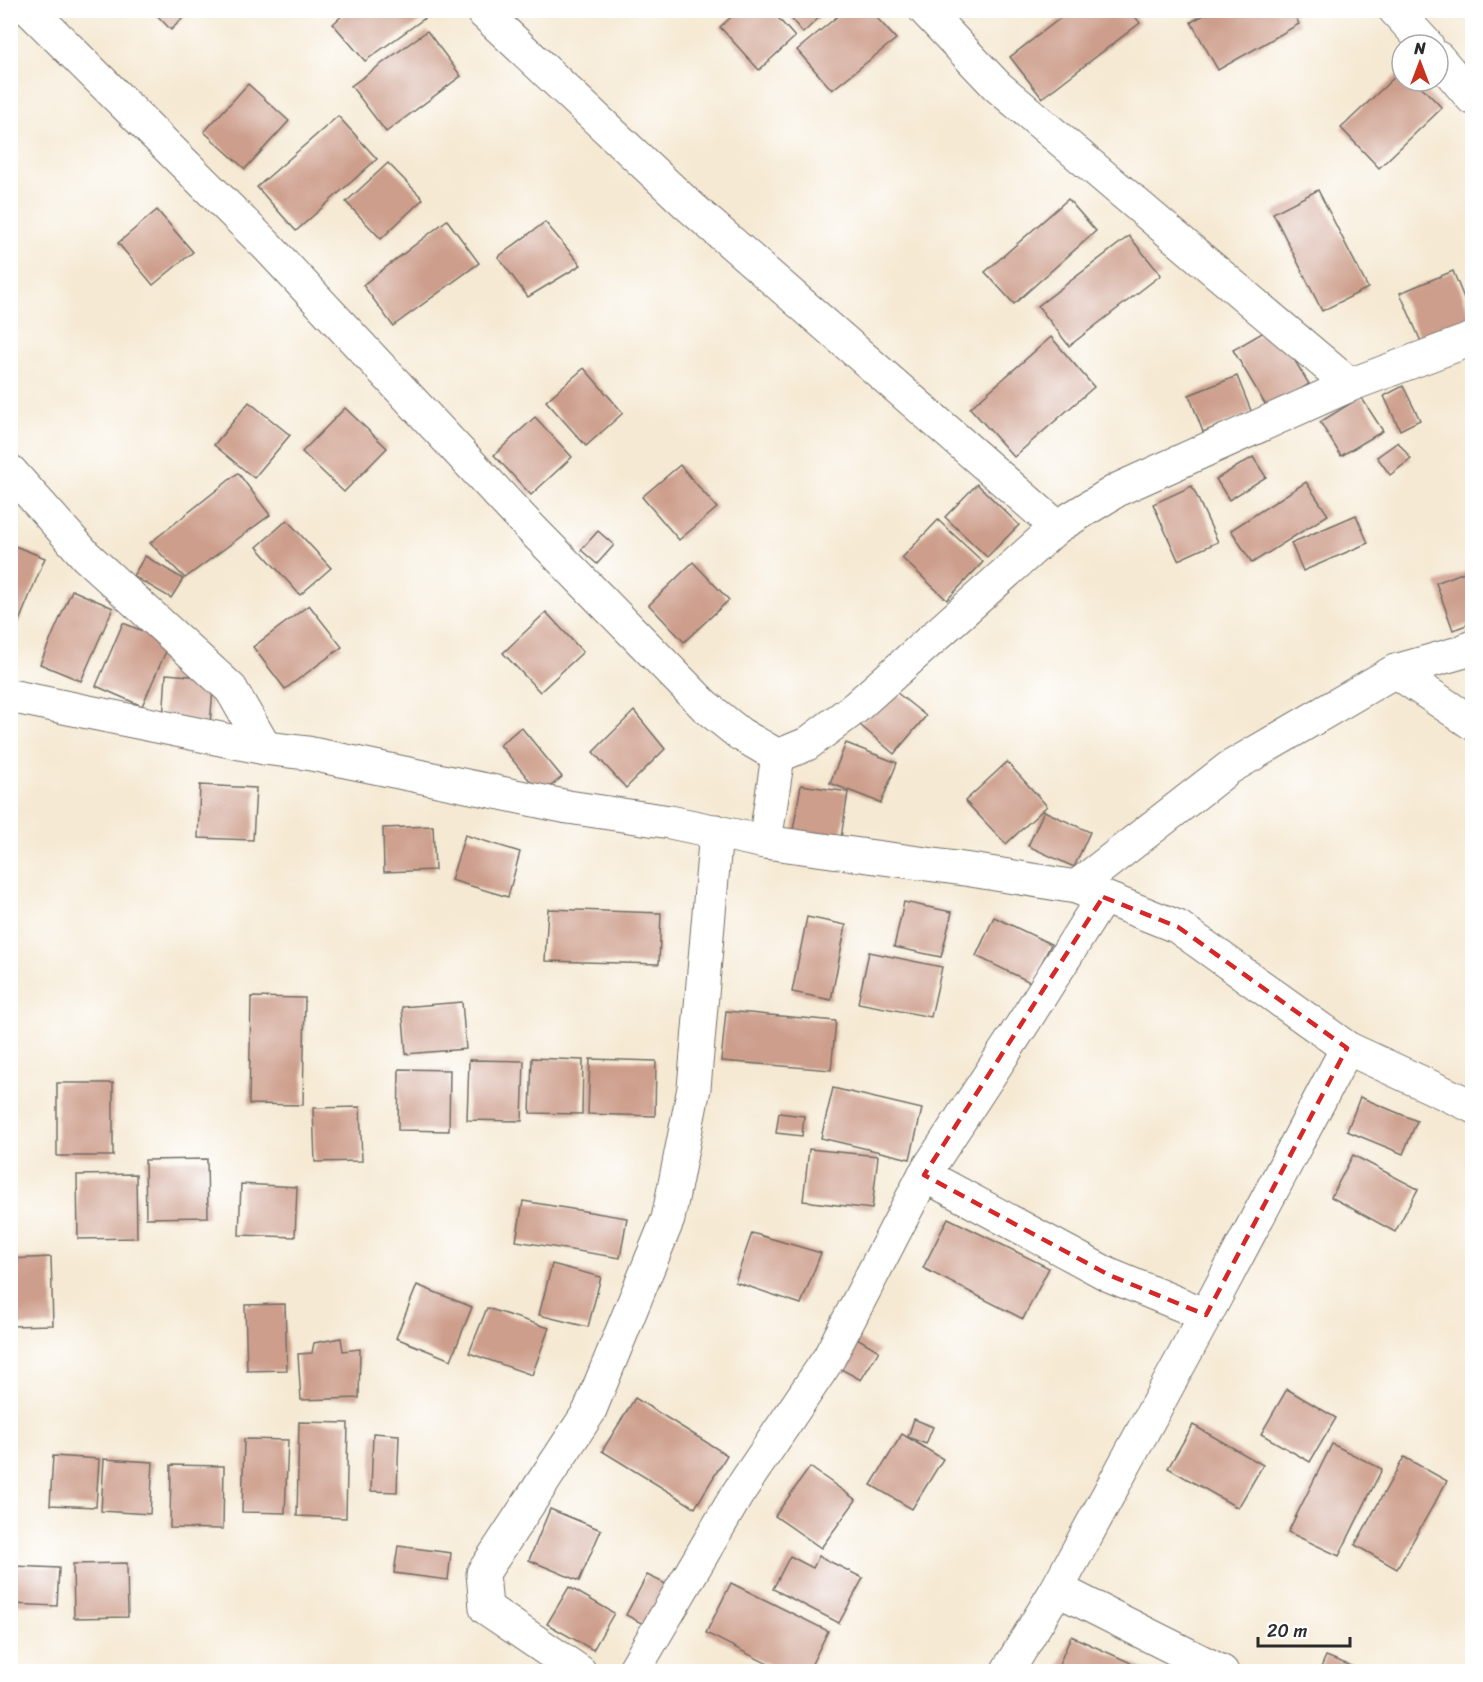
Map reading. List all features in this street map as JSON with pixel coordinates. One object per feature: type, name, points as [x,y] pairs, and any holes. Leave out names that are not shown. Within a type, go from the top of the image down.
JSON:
[{"type":"street","points":[[30,10],[267,246],[521,518],[705,706],[740,734],[778,756]]},
{"type":"street","points":[[481,10],[686,203],[1057,527]]},
{"type":"street","points":[[925,10],[998,86],[1350,385]]},
{"type":"street","points":[[1395,10],[1416,33]]},
{"type":"street","points":[[1450,72],[1473,98]]},
{"type":"street","points":[[778,756],[807,744],[855,708],[1057,527],[1119,489],[1350,385],[1473,339]]},
{"type":"street","points":[[10,471],[86,556],[231,689],[264,748]]},
{"type":"street","points":[[633,1671],[738,1493],[829,1358],[924,1175],[1018,1032],[1089,892],[1229,768],[1395,671],[1473,647]]},
{"type":"street","points":[[1395,671],[1473,723]]},
{"type":"street","points":[[10,696],[264,748],[307,753],[568,807],[670,822],[765,842],[971,870],[1089,892],[1178,927],[1347,1048],[1473,1106]]},
{"type":"street","points":[[765,842],[778,756]]},
{"type":"street","points":[[580,1671],[486,1608],[483,1573],[589,1412],[668,1219],[694,1088],[716,831]]},
{"type":"street","points":[[1007,1671],[1057,1589],[1206,1315],[1347,1048]]},
{"type":"street","points":[[924,1175],[1108,1275],[1206,1315]]},
{"type":"street","points":[[1057,1589],[1222,1671]]},
{"type":"highlighted area","points":[[1103,897],[1178,927],[1347,1048],[1206,1315],[1109,1275],[924,1175]]},
{"type":"building","points":[[152,10],[191,10],[171,30]]},
{"type":"building","points":[[348,10],[436,10],[365,61],[333,24]]},
{"type":"building","points":[[739,10],[771,10],[795,37],[759,70],[720,27]]},
{"type":"building","points":[[784,10],[827,10],[803,33]]},
{"type":"building","points":[[845,10],[870,10],[896,39],[832,90],[797,50]]},
{"type":"building","points":[[1071,10],[1130,10],[1140,23],[1042,98],[1010,57]]},
{"type":"building","points":[[1213,10],[1292,10],[1299,24],[1218,70],[1191,22]]},
{"type":"building","points":[[427,31],[461,76],[386,132],[351,86]]},
{"type":"building","points":[[1390,81],[1390,93],[1428,93],[1442,108],[1379,168],[1341,128]]},
{"type":"building","points":[[248,84],[289,121],[245,169],[204,132]]},
{"type":"building","points":[[338,116],[377,159],[296,231],[257,187]]},
{"type":"building","points":[[388,163],[423,199],[381,239],[346,202]]},
{"type":"building","points":[[1318,190],[1368,288],[1322,311],[1273,213]]},
{"type":"building","points":[[1068,199],[1096,231],[1014,304],[985,272]]},
{"type":"building","points":[[157,210],[193,252],[153,285],[118,243]]},
{"type":"building","points":[[447,220],[479,263],[393,326],[363,285]]},
{"type":"building","points":[[545,222],[581,265],[528,297],[498,257]]},
{"type":"building","points":[[1129,236],[1161,275],[1069,346],[1038,306]]},
{"type":"building","points":[[1453,271],[1472,323],[1422,344],[1400,293]]},
{"type":"building","points":[[1274,326],[1309,384],[1268,409],[1233,350]]},
{"type":"building","points":[[1051,337],[1094,387],[1014,457],[970,408]]},
{"type":"building","points":[[584,368],[623,413],[586,446],[546,401]]},
{"type":"building","points":[[1237,376],[1252,413],[1203,432],[1189,395]]},
{"type":"building","points":[[1403,386],[1420,420],[1400,430],[1384,396]]},
{"type":"building","points":[[1361,397],[1383,431],[1341,456],[1320,422]]},
{"type":"building","points":[[249,402],[290,435],[254,478],[214,445]]},
{"type":"building","points":[[345,408],[387,448],[344,492],[302,452]]},
{"type":"building","points":[[535,417],[572,457],[531,495],[494,455]]},
{"type":"building","points":[[1398,442],[1411,459],[1390,475],[1377,457]]},
{"type":"building","points":[[1253,457],[1266,477],[1229,500],[1216,479]]},
{"type":"building","points":[[680,465],[717,508],[679,540],[642,497]]},
{"type":"building","points":[[238,473],[270,515],[185,578],[150,543]]},
{"type":"building","points":[[1306,482],[1328,515],[1252,563],[1231,530]]},
{"type":"building","points":[[977,484],[1019,525],[987,557],[945,517]]},
{"type":"building","points":[[1192,486],[1218,542],[1178,560],[1153,504]]},
{"type":"building","points":[[1356,515],[1368,543],[1303,571],[1291,543]]},
{"type":"building","points":[[287,520],[331,568],[300,595],[257,547]]},
{"type":"building","points":[[938,520],[983,562],[947,600],[902,558]]},
{"type":"building","points":[[598,531],[614,545],[597,564],[581,550]]},
{"type":"building","points":[[10,544],[45,558],[11,641],[10,641]]},
{"type":"building","points":[[145,556],[183,579],[171,598],[133,576]]},
{"type":"building","points":[[693,562],[729,600],[684,642],[649,605]]},
{"type":"building","points":[[1472,569],[1472,623],[1453,630],[1436,583]]},
{"type":"building","points":[[72,590],[113,608],[81,681],[40,664]]},
{"type":"building","points":[[309,605],[342,647],[285,689],[253,647]]},
{"type":"building","points":[[546,612],[583,652],[540,692],[503,653]]},
{"type":"building","points":[[123,623],[170,642],[142,706],[96,686]]},
{"type":"building","points":[[166,674],[214,678],[210,724],[163,720]]},
{"type":"building","points":[[891,688],[926,716],[894,754],[860,725]]},
{"type":"building","points":[[634,711],[665,749],[626,788],[593,752]]},
{"type":"building","points":[[521,727],[562,777],[541,794],[500,745]]},
{"type":"building","points":[[846,743],[897,763],[881,803],[830,783]]},
{"type":"building","points":[[1007,762],[1047,806],[1006,844],[965,801]]},
{"type":"building","points":[[200,785],[256,788],[253,840],[198,838]]},
{"type":"building","points":[[801,785],[848,792],[841,838],[793,830]]},
{"type":"building","points":[[1044,811],[1090,832],[1074,867],[1028,846]]},
{"type":"building","points":[[433,826],[435,870],[384,872],[383,828]]},
{"type":"building","points":[[465,835],[520,852],[508,897],[451,880]]},
{"type":"building","points":[[904,902],[952,912],[941,957],[894,947]]},
{"type":"building","points":[[548,909],[661,913],[659,964],[545,961]]},
{"type":"building","points":[[807,917],[846,925],[831,1000],[792,992]]},
{"type":"building","points":[[994,917],[1051,944],[1032,983],[976,956]]},
{"type":"building","points":[[869,952],[942,967],[931,1017],[858,1003]]},
{"type":"building","points":[[251,997],[305,998],[303,1105],[249,1104]]},
{"type":"building","points":[[462,1002],[466,1049],[406,1054],[402,1007]]},
{"type":"building","points":[[726,1011],[836,1021],[831,1070],[721,1061]]},
{"type":"building","points":[[532,1058],[583,1060],[582,1114],[530,1113]]},
{"type":"building","points":[[590,1059],[656,1061],[655,1116],[588,1114]]},
{"type":"building","points":[[469,1060],[524,1061],[522,1121],[467,1120]]},
{"type":"building","points":[[399,1069],[450,1070],[449,1131],[398,1130]]},
{"type":"building","points":[[57,1083],[113,1083],[113,1156],[57,1156]]},
{"type":"building","points":[[833,1088],[922,1109],[910,1159],[821,1138]]},
{"type":"building","points":[[1360,1097],[1417,1121],[1403,1154],[1347,1131]]},
{"type":"building","points":[[360,1107],[362,1161],[315,1162],[313,1108]]},
{"type":"building","points":[[779,1113],[804,1116],[802,1136],[776,1133]]},
{"type":"building","points":[[809,1149],[878,1156],[872,1209],[803,1201]]},
{"type":"building","points":[[1353,1155],[1418,1189],[1395,1232],[1331,1197]]},
{"type":"building","points":[[207,1159],[208,1217],[146,1218],[145,1160]]},
{"type":"building","points":[[136,1174],[137,1238],[78,1239],[77,1175]]},
{"type":"building","points":[[241,1184],[297,1187],[295,1237],[239,1235]]},
{"type":"building","points":[[523,1201],[627,1218],[620,1258],[516,1241]]},
{"type":"building","points":[[948,1218],[1049,1268],[1023,1319],[923,1268]]},
{"type":"building","points":[[752,1233],[821,1253],[801,1304],[735,1282]]},
{"type":"building","points":[[51,1257],[53,1325],[10,1326],[10,1259]]},
{"type":"building","points":[[552,1264],[601,1277],[588,1327],[539,1315]]},
{"type":"building","points":[[417,1285],[472,1307],[451,1360],[396,1338]]},
{"type":"building","points":[[285,1304],[287,1370],[247,1371],[245,1305]]},
{"type":"building","points":[[487,1308],[549,1328],[532,1375],[469,1353]]},
{"type":"building","points":[[341,1338],[343,1351],[360,1349],[359,1398],[301,1400],[298,1354],[312,1353],[314,1343]]},
{"type":"building","points":[[857,1338],[879,1351],[861,1380],[839,1368]]},
{"type":"building","points":[[1287,1389],[1336,1418],[1310,1462],[1261,1434]]},
{"type":"building","points":[[635,1398],[727,1455],[695,1508],[602,1451]]},
{"type":"building","points":[[914,1419],[933,1427],[926,1444],[908,1437]]},
{"type":"building","points":[[299,1422],[348,1423],[346,1518],[297,1516]]},
{"type":"building","points":[[1193,1425],[1263,1465],[1238,1508],[1168,1468]]},
{"type":"building","points":[[373,1433],[399,1435],[397,1492],[371,1491]]},
{"type":"building","points":[[902,1434],[943,1459],[912,1509],[871,1485]]},
{"type":"building","points":[[244,1439],[288,1440],[285,1513],[242,1512]]},
{"type":"building","points":[[1332,1444],[1382,1469],[1339,1556],[1288,1532]]},
{"type":"building","points":[[53,1456],[99,1459],[96,1507],[50,1505]]},
{"type":"building","points":[[1404,1457],[1447,1481],[1397,1569],[1355,1545]]},
{"type":"building","points":[[104,1459],[153,1462],[150,1514],[101,1511]]},
{"type":"building","points":[[171,1465],[224,1466],[223,1529],[170,1528]]},
{"type":"building","points":[[810,1467],[856,1500],[821,1548],[775,1516]]},
{"type":"building","points":[[550,1509],[601,1530],[579,1581],[529,1560]]},
{"type":"building","points":[[398,1546],[451,1553],[448,1580],[394,1573]]},
{"type":"building","points":[[790,1556],[813,1568],[819,1556],[863,1578],[839,1623],[773,1589]]},
{"type":"building","points":[[127,1563],[128,1617],[74,1618],[73,1564]]},
{"type":"building","points":[[13,1566],[59,1568],[57,1606],[11,1604]]},
{"type":"building","points":[[647,1575],[668,1585],[647,1626],[626,1615]]},
{"type":"building","points":[[731,1583],[828,1631],[808,1672],[784,1672],[706,1633]]},
{"type":"building","points":[[569,1587],[614,1613],[593,1650],[547,1624]]},
{"type":"building","points":[[1071,1636],[1151,1672],[1056,1672]]},
{"type":"building","points":[[1326,1656],[1364,1671],[1364,1672],[1319,1672]]}]
